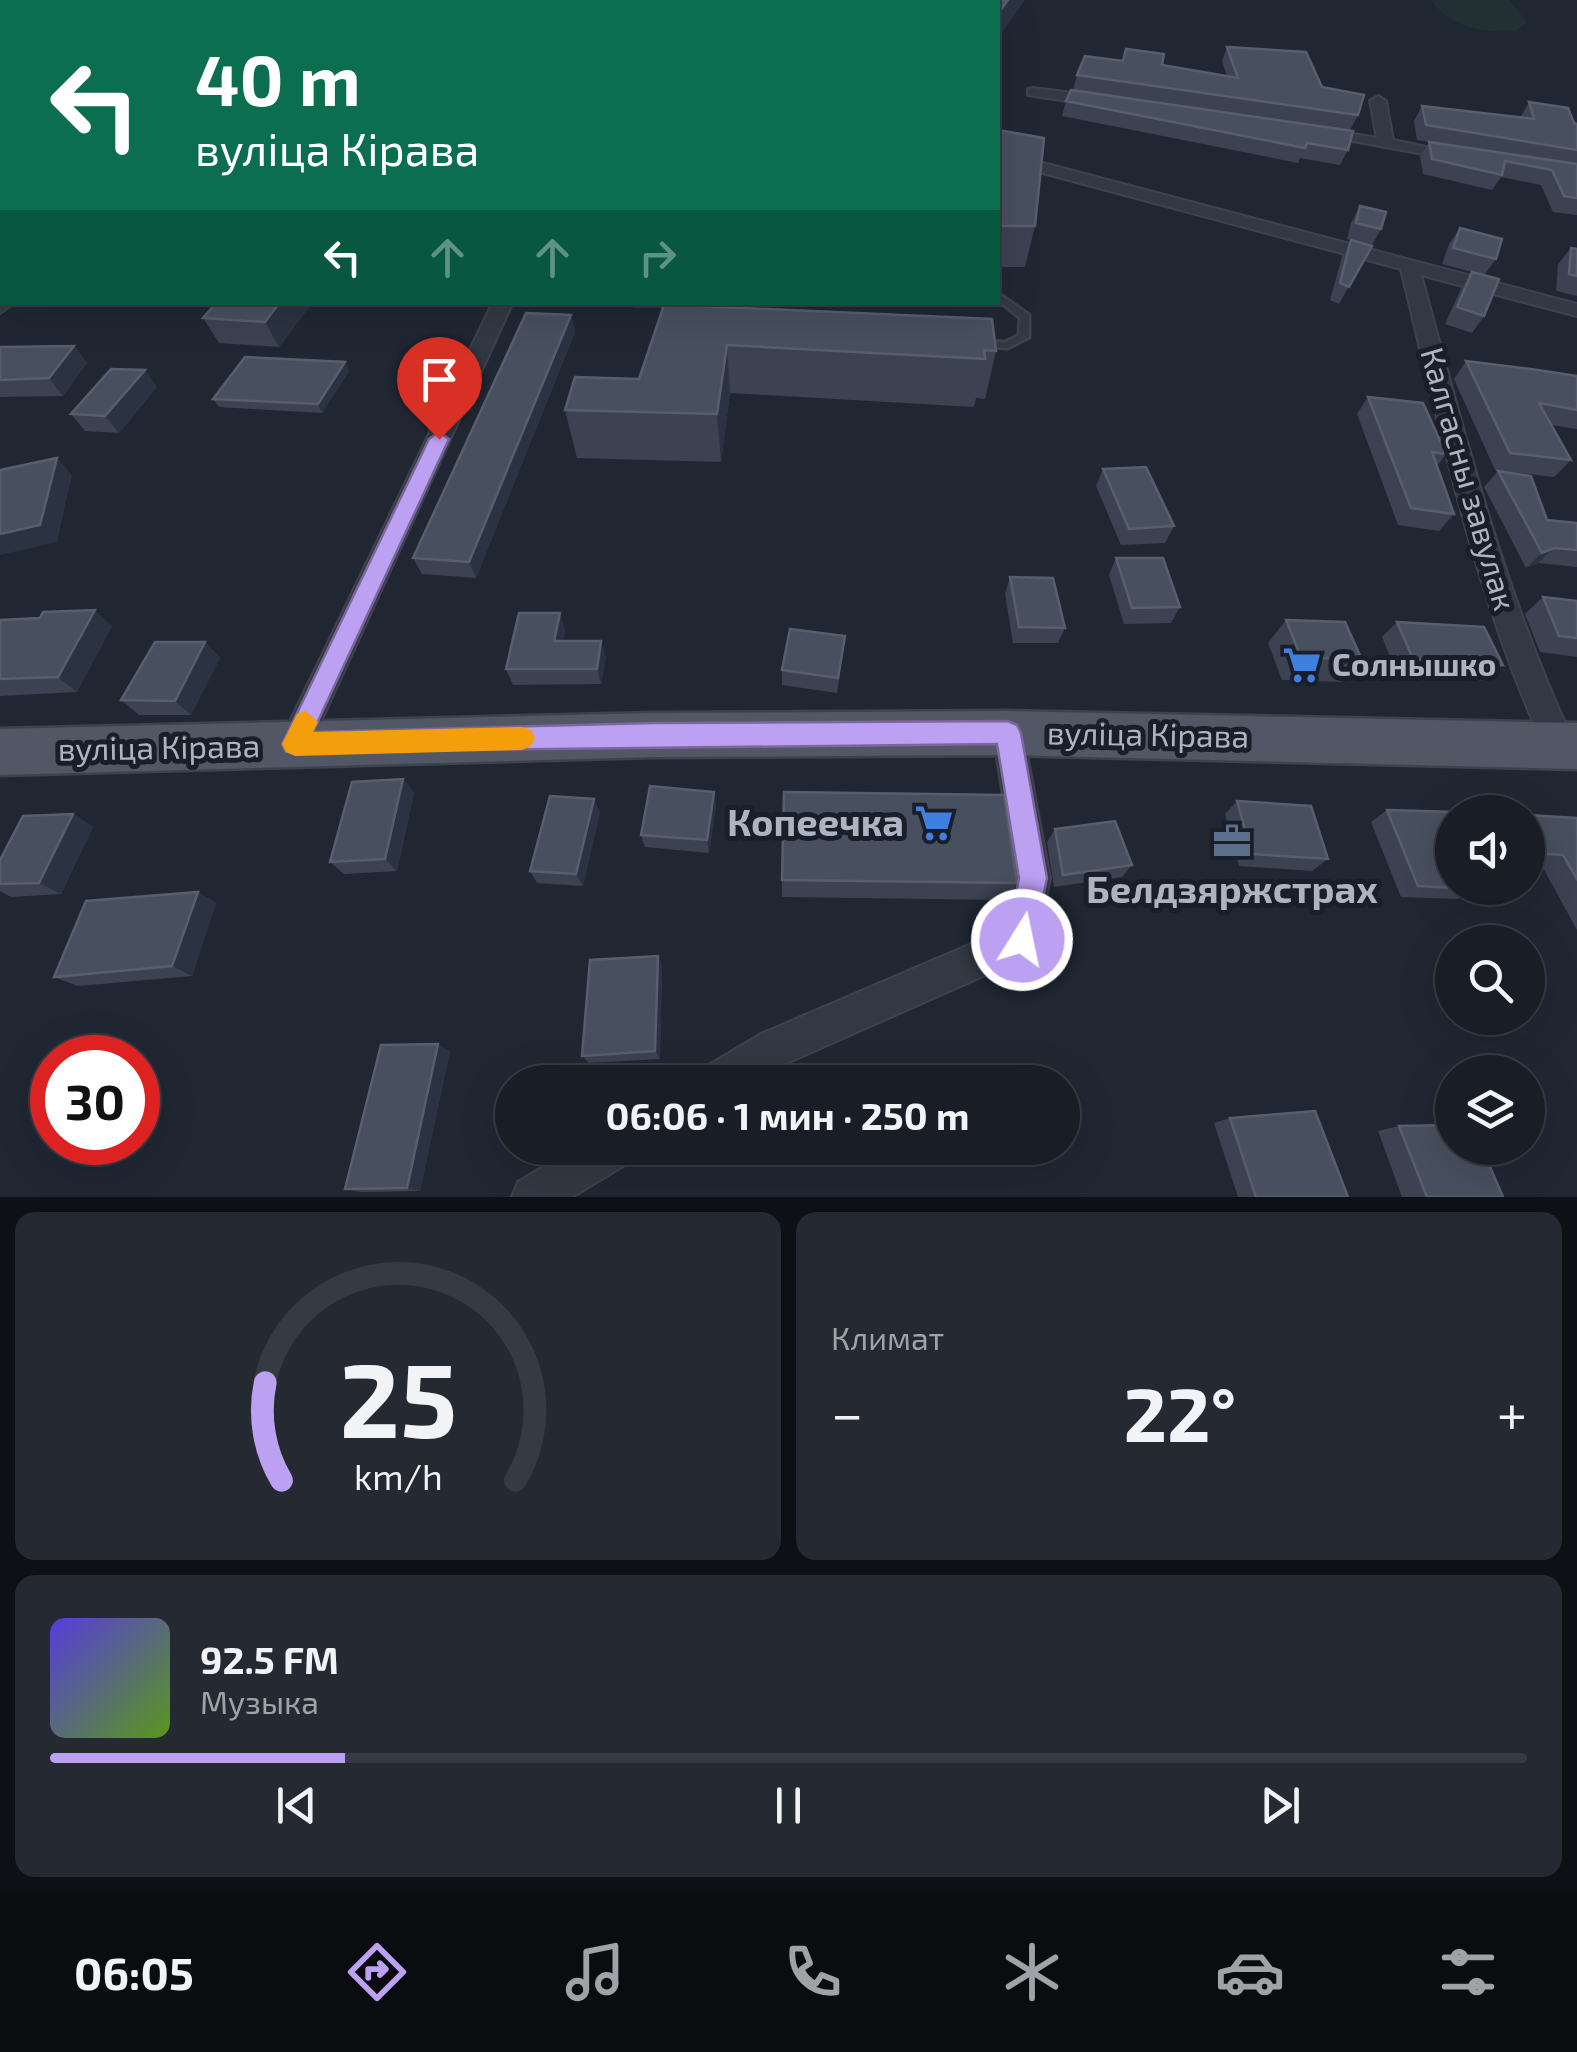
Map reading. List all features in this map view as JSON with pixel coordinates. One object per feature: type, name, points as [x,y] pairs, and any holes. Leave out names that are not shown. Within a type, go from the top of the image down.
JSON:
[{"type":"main road","name":"вуліца Кірава","points":[[0,752],[654,735],[1008,733],[1568,746]]},
{"type":"street","points":[[1032,92],[1132,106]]},
{"type":"street","points":[[1378,101],[1386,144]]},
{"type":"street","points":[[1289,128],[1473,157]]},
{"type":"street","points":[[1000,157],[1577,310]]},
{"type":"street","name":"Калгасны завулак","points":[[1409,264],[1490,571],[1535,698],[1568,746]]},
{"type":"street","points":[[295,744],[502,305]]},
{"type":"street","points":[[746,1065],[774,1048],[1022,940],[1033,878],[1008,733]]},
{"type":"street","points":[[533,1197],[585,1165]]},
{"type":"lane","points":[[970,344],[1008,346],[1024,336],[1025,316],[1000,297]]},
{"type":"lane","points":[[672,305],[681,313]]},
{"type":"shaded area","points":[[1431,0],[1509,0],[1527,22],[1516,31],[1469,27],[1448,17]]},
{"type":"building","points":[[1227,47],[1306,52],[1322,87],[1364,95],[1358,115],[1077,75],[1085,56],[1123,61],[1126,49],[1164,54],[1162,65],[1238,78]]},
{"type":"building","points":[[1071,90],[1353,131],[1348,150],[1307,143],[1305,148],[1066,101]]},
{"type":"building","points":[[1529,102],[1568,108],[1577,124],[1577,150],[1426,125],[1422,106],[1534,119]]},
{"type":"building","points":[[1000,130],[1044,138],[1035,226],[1002,226]]},
{"type":"building","points":[[1429,142],[1577,164],[1577,198],[1564,196],[1552,170],[1505,161],[1502,175],[1432,159]]},
{"type":"building","points":[[1360,206],[1386,212],[1381,229],[1356,223]]},
{"type":"building","points":[[1460,228],[1502,239],[1496,259],[1453,248]]},
{"type":"building","points":[[1351,240],[1372,246],[1349,287],[1340,283]]},
{"type":"building","points":[[1571,248],[1577,249],[1577,276],[1569,274]]},
{"type":"building","points":[[1472,272],[1499,279],[1484,316],[1457,307]]},
{"type":"building","points":[[214,305],[278,305],[265,322],[203,318]]},
{"type":"building","points":[[664,305],[992,319],[996,351],[984,350],[985,359],[727,345],[717,414],[565,410],[575,377],[639,379]]},
{"type":"building","points":[[526,313],[571,315],[469,562],[413,558]]},
{"type":"building","points":[[74,346],[49,378],[0,380],[0,347]]},
{"type":"building","points":[[245,357],[345,362],[318,404],[213,399]]},
{"type":"building","points":[[1466,361],[1577,376],[1577,410],[1539,403],[1571,460],[1510,453]]},
{"type":"building","points":[[111,369],[145,370],[105,416],[71,414]]},
{"type":"building","points":[[1368,397],[1423,403],[1446,454],[1432,452],[1454,514],[1411,508]]},
{"type":"building","points":[[57,458],[40,525],[0,534],[0,470]]},
{"type":"building","points":[[1146,467],[1174,526],[1129,529],[1103,469]]},
{"type":"building","points":[[1498,471],[1531,476],[1547,520],[1577,523],[1577,550],[1554,548],[1542,553]]},
{"type":"building","points":[[1116,558],[1163,558],[1180,607],[1132,608]]},
{"type":"building","points":[[1010,577],[1053,578],[1065,628],[1019,627]]},
{"type":"building","points":[[1543,597],[1577,601],[1577,638],[1559,636]]},
{"type":"building","points":[[95,610],[58,677],[0,679],[0,620],[40,618],[43,612]]},
{"type":"building","points":[[519,613],[560,613],[554,641],[601,641],[597,669],[506,669]]},
{"type":"building","points":[[1286,620],[1345,622],[1362,660],[1301,657]]},
{"type":"building","points":[[1397,622],[1484,627],[1503,665],[1413,659]]},
{"type":"building","points":[[790,629],[845,636],[838,678],[782,670]]},
{"type":"building","points":[[155,642],[205,642],[175,701],[121,700]]},
{"type":"building","points":[[403,779],[385,859],[330,862],[352,782]]},
{"type":"building","points":[[650,786],[714,792],[707,840],[641,835]]},
{"type":"building","points":[[784,792],[1004,795],[1017,883],[782,880]]},
{"type":"building","points":[[550,796],[594,799],[576,874],[530,871]]},
{"type":"building","points":[[1237,801],[1311,806],[1328,859],[1252,854]]},
{"type":"building","points":[[1387,810],[1435,811],[1435,887],[1418,886]]},
{"type":"building","points":[[73,814],[39,883],[0,884],[0,860],[23,816]]},
{"type":"building","points":[[1545,816],[1577,818],[1577,879],[1563,855],[1545,854]]},
{"type":"building","points":[[1115,821],[1132,865],[1063,875],[1055,829]]},
{"type":"building","points":[[198,892],[172,966],[54,977],[86,901]]},
{"type":"building","points":[[658,956],[655,1051],[582,1056],[590,960]]},
{"type":"building","points":[[438,1044],[407,1188],[345,1189],[381,1045]]},
{"type":"building","points":[[1315,1111],[1348,1197],[1256,1197],[1230,1118]]},
{"type":"building","points":[[1435,1125],[1435,1165],[1489,1165],[1503,1197],[1427,1197],[1399,1126]]},
{"type":"slow traffic","points":[[306,722],[295,744],[522,738]]},
{"type":"place","name":"Солнышко","points":[[1302,665]]},
{"type":"place","name":"Копеечка","points":[[934,823]]},
{"type":"place","name":"Белдзяржстрах","points":[[1232,841]]},
{"type":"route","points":[[439,439],[295,744],[654,735],[1008,733],[1033,878],[1022,940]]}]
